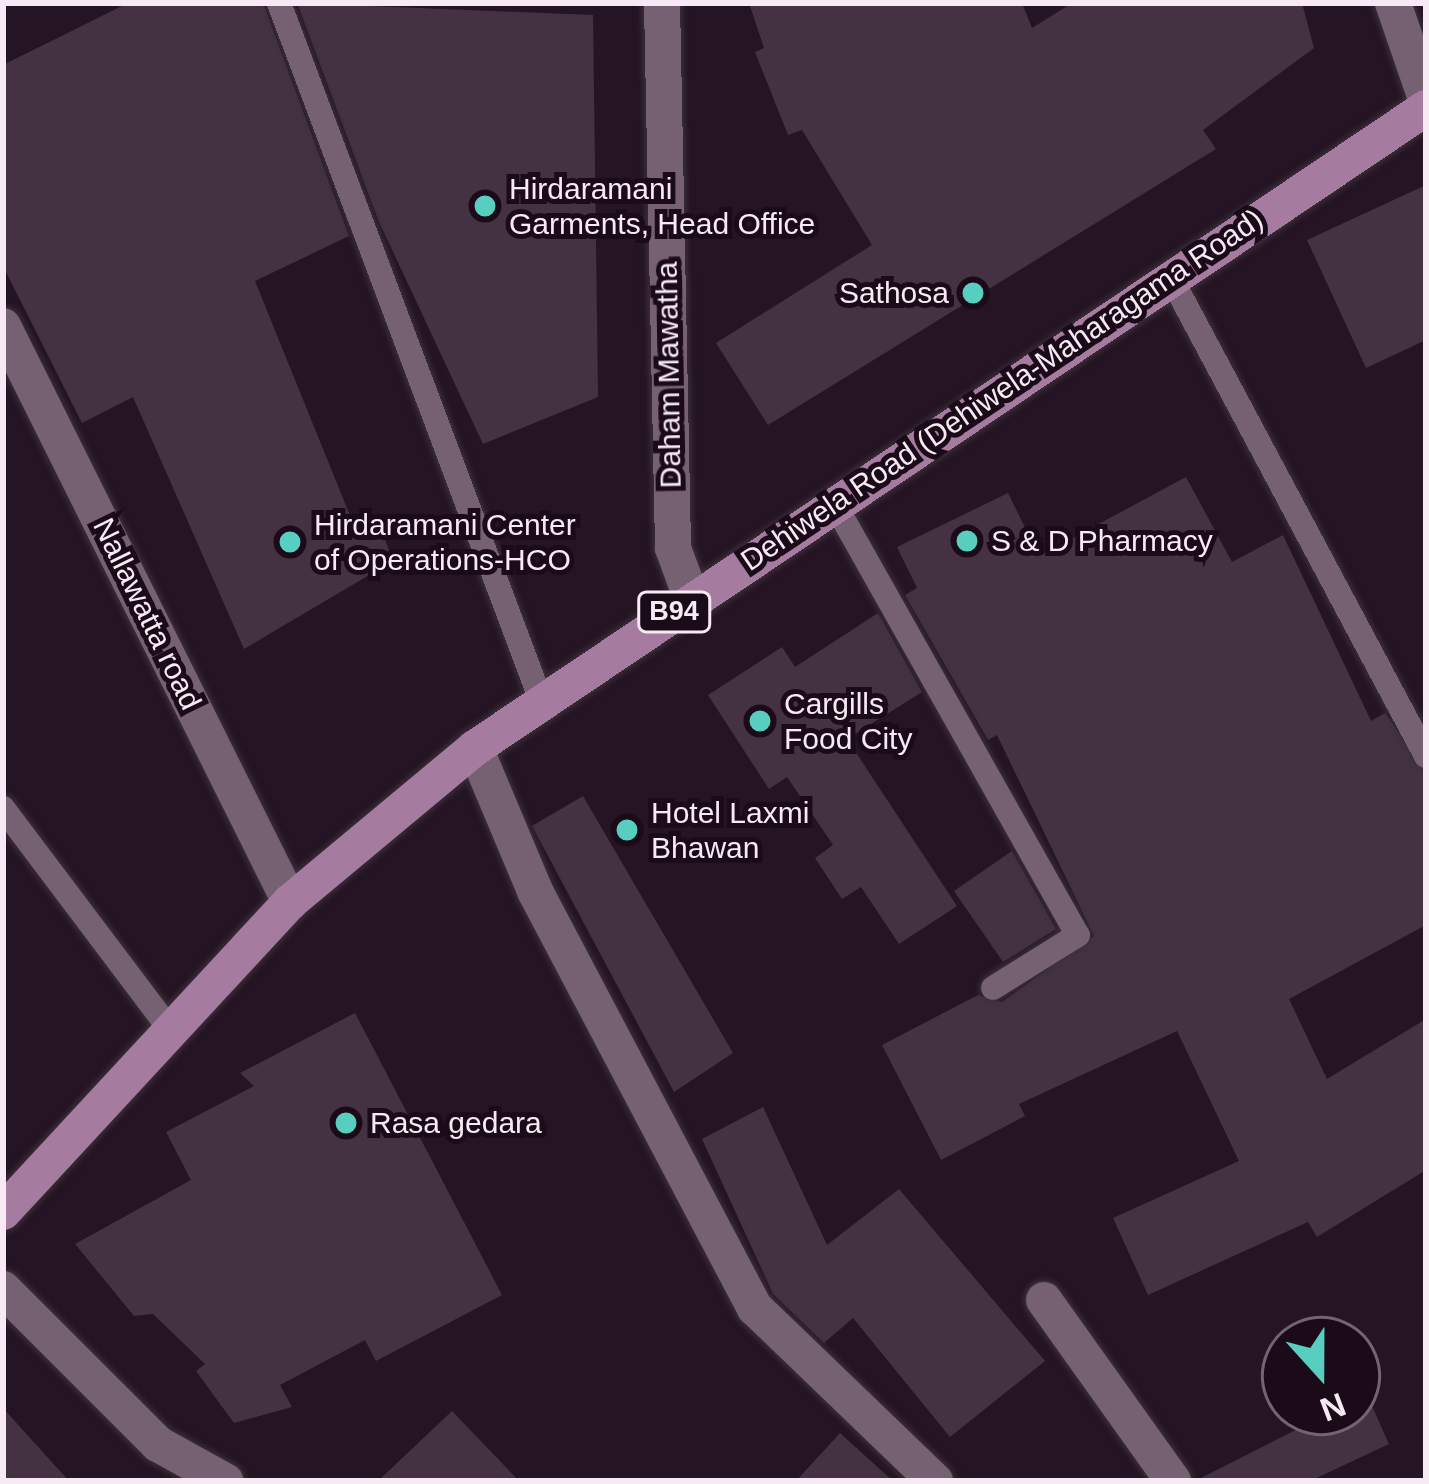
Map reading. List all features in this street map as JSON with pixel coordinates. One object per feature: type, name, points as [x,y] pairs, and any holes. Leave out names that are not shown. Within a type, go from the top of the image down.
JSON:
[{"type":"main road","name":"Dehiwela Road (Dehiwela-Maharagama Road)","points":[[3,1212],[290,902],[476,748],[833,501],[1426,104]]},
{"type":"street","name":"Daham Mawatha","points":[[662,3],[673,548],[692,600]]},
{"type":"street","points":[[1393,3],[1426,104]]},
{"type":"street","name":"Nallawatta road","points":[[3,326],[290,902]]},
{"type":"street","points":[[476,748],[536,893],[755,1308],[935,1481]]},
{"type":"street","points":[[3,1289],[158,1444],[225,1481]]},
{"type":"street","points":[[1044,1300],[1172,1481]]},
{"type":"lane","points":[[279,3],[542,703]]},
{"type":"lane","points":[[1170,276],[1426,756]]},
{"type":"lane","points":[[833,501],[1078,935],[993,988]]},
{"type":"lane","points":[[3,808],[171,1030]]},
{"type":"building","points":[[128,3],[263,3],[349,236],[255,281],[353,523],[376,515],[393,561],[244,649],[133,397],[82,423],[3,266],[3,65]]},
{"type":"building","name":"Hirdaramani Garments, Head Office","points":[[297,3],[593,15],[598,397],[483,444],[379,222]]},
{"type":"building","points":[[749,3],[1022,3],[1032,28],[1072,3],[1302,3],[1314,48],[1203,130],[1216,149],[768,425],[716,343],[872,245],[802,130],[788,135],[755,52],[764,48]]},
{"type":"building","points":[[1426,185],[1426,340],[1366,368],[1307,240]]},
{"type":"building","points":[[1186,477],[1232,562],[1283,535],[1371,721],[1385,713],[1426,772],[1426,925],[1289,999],[1327,1079],[1426,1019],[1426,1170],[1317,1237],[1308,1222],[1148,1295],[1113,1218],[1239,1161],[1177,1031],[1019,1104],[1025,1116],[941,1160],[882,1045],[978,995],[1002,1002],[1094,936],[997,735],[988,740],[905,595],[917,588],[897,547],[1008,493],[1039,556]]},
{"type":"building","points":[[878,613],[922,692],[847,739],[957,906],[899,944],[861,887],[842,899],[815,858],[833,845],[787,777],[769,789],[708,695],[782,647],[795,667]]},
{"type":"building","points":[[583,796],[733,1053],[674,1092],[532,826]]},
{"type":"building","points":[[1012,851],[1056,929],[1003,962],[954,891]]},
{"type":"building","points":[[355,1013],[502,1295],[376,1361],[365,1340],[280,1385],[292,1407],[234,1423],[196,1371],[205,1364],[153,1314],[134,1316],[75,1244],[191,1180],[166,1132],[254,1086],[240,1073]]},
{"type":"building","points":[[763,1107],[827,1245],[899,1189],[1045,1361],[950,1437],[853,1318],[824,1343],[773,1294],[702,1139]]},
{"type":"building","points":[[3,1408],[69,1481],[3,1481]]},
{"type":"building","points":[[452,1411],[519,1481],[378,1481]]},
{"type":"building","points":[[1381,1426],[1389,1444],[1310,1481],[1195,1481],[1284,1436],[1381,1436]]},
{"type":"building","points":[[840,1433],[893,1481],[796,1481]]},
{"type":"place","name":"Hirdaramani Garments, Head Office","points":[[485,206]]},
{"type":"place","name":"Sathosa","points":[[973,293]]},
{"type":"place","name":"S & D Pharmacy","points":[[967,541]]},
{"type":"place","name":"Hirdaramani Center of Operations-HCO","points":[[290,542]]},
{"type":"place","name":"Cargills Food City","points":[[760,721]]},
{"type":"place","name":"Hotel Laxmi Bhawan","points":[[627,830]]},
{"type":"place","name":"Rasa gedara","points":[[346,1123]]}]
